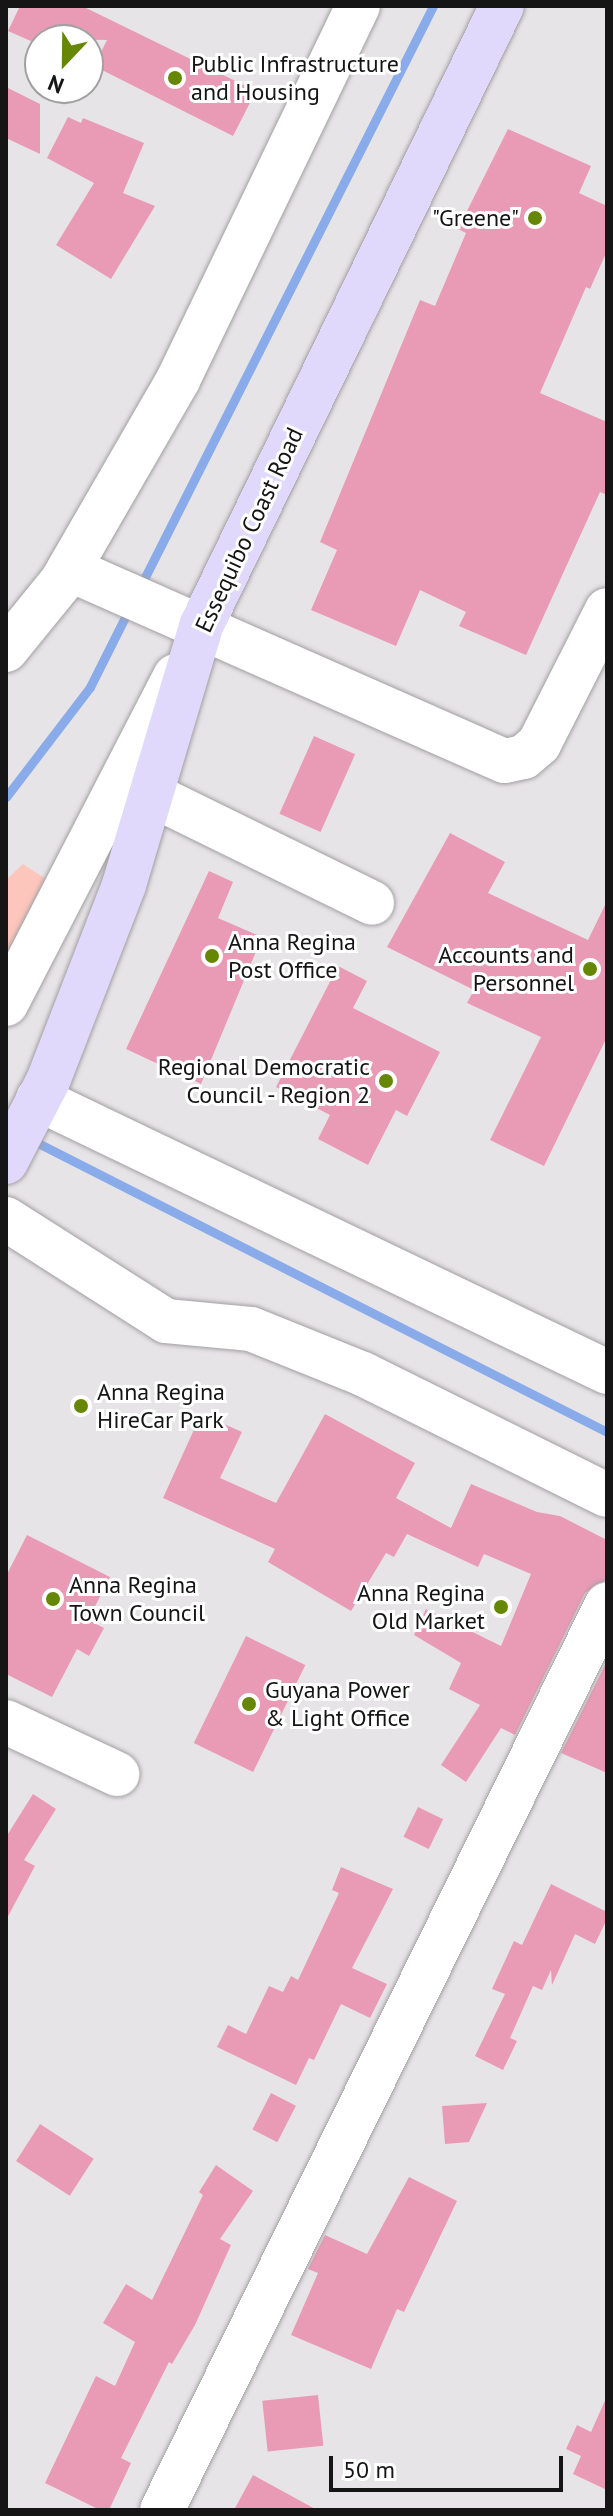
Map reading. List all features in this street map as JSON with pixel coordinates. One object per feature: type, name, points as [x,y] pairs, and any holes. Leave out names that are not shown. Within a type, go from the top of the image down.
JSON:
[{"type":"main road","name":"Essequibo Coast Road","points":[[6,1162],[34,1108],[124,885],[152,795],[187,618],[502,6]]},
{"type":"street","points":[[6,650],[88,577],[178,380],[358,6]]},
{"type":"street","points":[[88,577],[187,618],[505,761],[524,757],[539,744],[607,610]]},
{"type":"street","points":[[6,1004],[187,618]]},
{"type":"street","points":[[152,795],[372,903]]},
{"type":"street","points":[[34,1108],[607,1372]]},
{"type":"street","points":[[6,1219],[166,1321],[251,1329],[363,1374],[607,1495]]},
{"type":"street","points":[[162,2510],[607,1604]]},
{"type":"street","points":[[6,1722],[117,1774]]},
{"type":"shaded area","points":[[23,864],[49,881],[6,958],[6,880]]},
{"type":"building","name":"Public Infrastructure and Housing","points":[[20,6],[82,6],[256,91],[233,136],[104,71],[104,46],[107,40],[104,40],[104,24],[24,24],[24,38],[8,31]]},
{"type":"building","points":[[6,87],[24,96],[24,104],[40,104],[40,154],[6,138]]},
{"type":"building","points":[[68,117],[81,123],[83,118],[144,143],[123,193],[155,206],[111,279],[56,245],[94,183],[47,158]]},
{"type":"building","points":[[508,129],[591,166],[579,193],[607,206],[607,251],[590,289],[586,287],[540,393],[607,422],[607,495],[600,492],[526,655],[459,626],[466,612],[420,590],[396,646],[311,610],[337,550],[320,542],[420,300],[435,306],[466,233],[458,229]]},
{"type":"building","points":[[314,736],[355,754],[321,832],[279,814]]},
{"type":"building","points":[[450,833],[505,862],[488,893],[588,940],[607,901],[607,1037],[544,1166],[490,1140],[541,1037],[467,1003],[474,990],[387,947]]},
{"type":"building","points":[[209,871],[233,882],[218,918],[262,937],[201,1084],[126,1049]]},
{"type":"building","points":[[338,966],[367,981],[353,1008],[440,1052],[407,1116],[396,1110],[368,1165],[318,1139],[330,1115],[276,1087]]},
{"type":"building","points":[[201,1414],[242,1432],[220,1478],[276,1503],[325,1414],[415,1463],[396,1498],[451,1528],[471,1484],[537,1512],[560,1516],[607,1540],[607,1579],[585,1593],[515,1735],[501,1728],[466,1782],[441,1765],[480,1705],[449,1689],[461,1663],[414,1635],[426,1609],[501,1646],[531,1574],[484,1554],[478,1567],[407,1534],[394,1557],[386,1553],[351,1611],[268,1562],[275,1549],[163,1498]]},
{"type":"building","name":"Anna Regina Town Council","points":[[27,1535],[110,1577],[88,1620],[104,1628],[89,1656],[77,1649],[52,1697],[6,1674],[6,1576]]},
{"type":"building","name":"Guyana Power & Light Office","points":[[246,1636],[305,1665],[253,1772],[194,1743]]},
{"type":"building","points":[[607,1661],[607,1773],[561,1753]]},
{"type":"building","points":[[33,1794],[56,1809],[24,1860],[35,1866],[6,1920],[6,1837]]},
{"type":"building","points":[[418,1807],[443,1819],[429,1849],[404,1837]]},
{"type":"building","points":[[341,1867],[393,1889],[352,1968],[387,1984],[370,2018],[341,2004],[314,2060],[309,2058],[296,2085],[217,2047],[228,2025],[246,2034],[269,1986],[283,1992],[291,1976],[298,1980],[339,1893],[332,1890]]},
{"type":"building","points":[[551,1884],[607,1912],[607,1919],[595,1944],[575,1934],[552,1985],[551,1970],[542,1990],[533,1986],[510,2038],[517,2041],[503,2070],[475,2056],[505,1994],[492,1989],[514,1941],[522,1945]]},
{"type":"building","points":[[271,2093],[296,2106],[277,2142],[252,2130]]},
{"type":"building","points":[[487,2103],[469,2142],[445,2144],[442,2106]]},
{"type":"building","points":[[40,2124],[94,2159],[70,2196],[16,2161]]},
{"type":"building","points":[[216,2165],[253,2191],[220,2239],[231,2245],[195,2325],[172,2364],[169,2362],[121,2458],[131,2463],[109,2510],[100,2510],[45,2483],[96,2376],[115,2386],[135,2342],[103,2323],[126,2284],[152,2300],[203,2195],[199,2192]]},
{"type":"building","points":[[409,2177],[457,2201],[404,2312],[397,2309],[371,2369],[291,2335],[318,2273],[308,2269],[325,2235],[367,2254]]},
{"type":"building","points":[[318,2395],[323,2446],[268,2452],[262,2401]]},
{"type":"building","points":[[607,2396],[607,2490],[573,2474],[581,2456],[566,2449],[577,2425],[591,2432]]},
{"type":"building","points":[[253,2475],[317,2510],[234,2510]]},
{"type":"waterway","points":[[139,589],[433,6]]},
{"type":"waterway","points":[[6,797],[90,687],[129,609]]},
{"type":"waterway","points":[[32,1140],[607,1432]]},
{"type":"place","name":"Public Infrastructure and Housing","points":[[175,78]]},
{"type":"place","name":"\"Greene\"","points":[[535,218]]},
{"type":"place","name":"Anna Regina Post Office","points":[[212,956]]},
{"type":"place","name":"Accounts and Personnel","points":[[590,969]]},
{"type":"place","name":"Regional Democratic Council - Region 2","points":[[386,1081]]},
{"type":"place","name":"Anna Regina HireCar Park","points":[[81,1406]]},
{"type":"place","name":"Anna Regina Town Council","points":[[53,1599]]},
{"type":"place","name":"Anna Regina Old Market","points":[[501,1607]]},
{"type":"place","name":"Guyana Power & Light Office","points":[[249,1704]]}]
